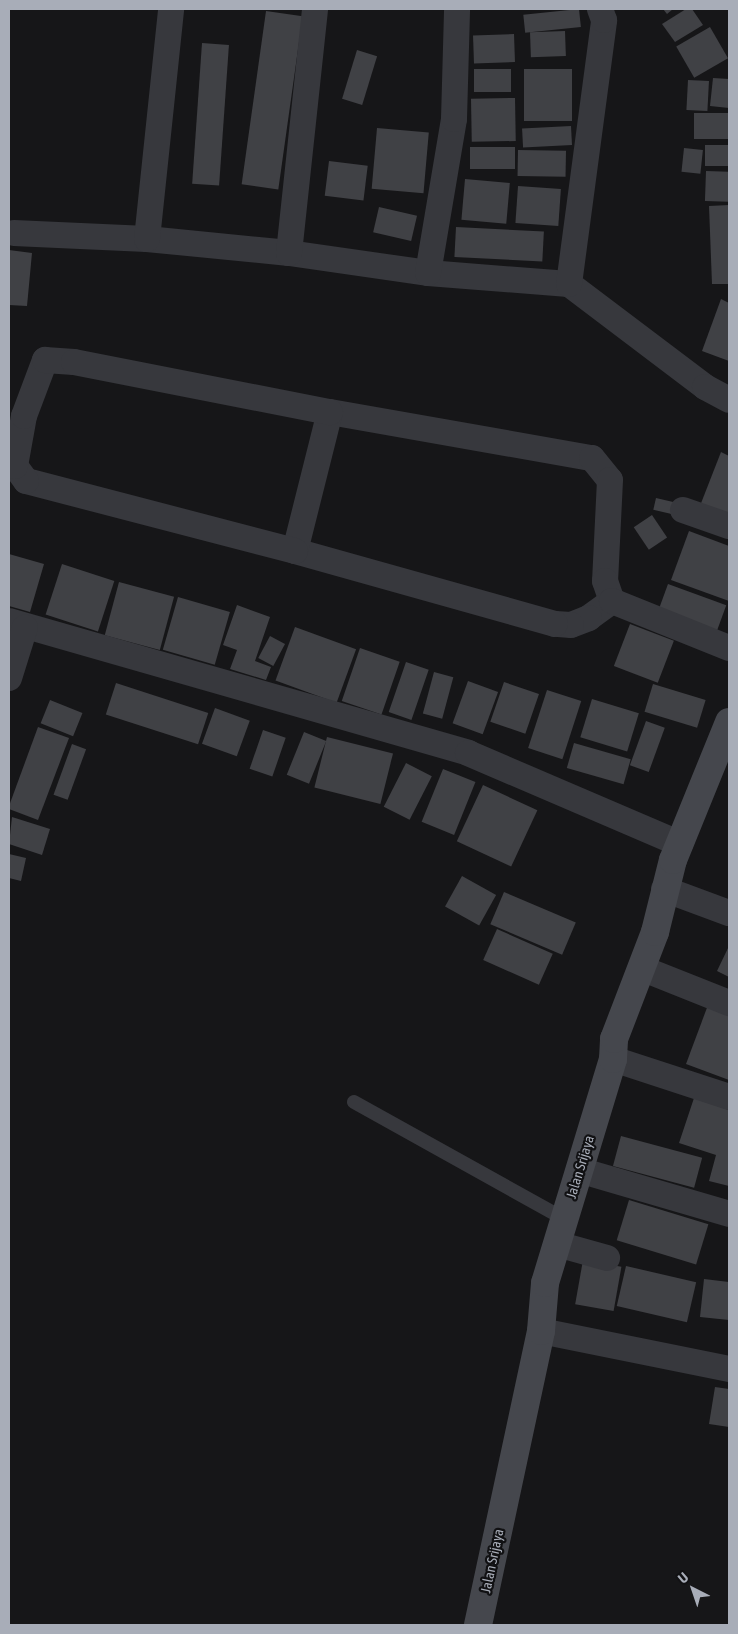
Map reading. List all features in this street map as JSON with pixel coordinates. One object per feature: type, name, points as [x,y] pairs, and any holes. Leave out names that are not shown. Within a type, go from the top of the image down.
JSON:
[{"type":"street","points":[[147,239],[171,9]]},
{"type":"street","points":[[289,253],[315,9]]},
{"type":"street","points":[[428,273],[454,120],[457,9]]},
{"type":"street","points":[[569,284],[604,20],[600,9]]},
{"type":"street","points":[[14,233],[147,239],[289,253],[428,273],[569,284],[705,387],[729,400]]},
{"type":"street","points":[[612,601],[589,618],[571,625],[555,624],[294,551],[26,481],[15,466],[24,416],[46,360],[74,362],[330,412],[592,458],[610,480],[605,581],[612,601],[729,648]]},
{"type":"street","points":[[294,551],[330,412]]},
{"type":"street","points":[[684,510],[729,526]]},
{"type":"street","points":[[9,678],[17,624],[468,753],[680,844]]},
{"type":"street","name":"Jalan Srijaya","points":[[478,1625],[541,1331],[545,1283],[613,1059],[614,1039],[655,932],[664,889],[680,844],[729,722]]},
{"type":"street","points":[[664,889],[729,913]]},
{"type":"street","points":[[641,968],[729,1004]]},
{"type":"street","points":[[613,1059],[729,1098]]},
{"type":"street","points":[[579,1170],[729,1214]]},
{"type":"street","points":[[561,1231],[608,1258]]},
{"type":"street","points":[[541,1331],[729,1369]]},
{"type":"lane","points":[[354,1102],[561,1231]]},
{"type":"building","points":[[579,9],[581,27],[525,33],[523,15]]},
{"type":"building","points":[[663,9],[673,9],[667,14]]},
{"type":"building","points":[[686,9],[692,9],[703,25],[675,42],[662,24]]},
{"type":"building","points":[[266,11],[303,16],[278,189],[242,184]]},
{"type":"building","points":[[710,27],[728,58],[694,78],[676,46]]},
{"type":"building","points":[[565,31],[566,56],[531,57],[530,32]]},
{"type":"building","points":[[514,34],[515,62],[474,63],[473,35]]},
{"type":"building","points":[[202,43],[229,45],[219,186],[192,184]]},
{"type":"building","points":[[357,50],[377,56],[362,105],[342,99]]},
{"type":"building","points":[[474,69],[511,69],[511,92],[474,92]]},
{"type":"building","points":[[524,69],[572,69],[572,121],[524,121]]},
{"type":"building","points":[[713,78],[729,79],[729,108],[710,106]]},
{"type":"building","points":[[688,80],[709,81],[707,111],[686,110]]},
{"type":"building","points":[[515,98],[516,141],[472,142],[471,99]]},
{"type":"building","points":[[694,113],[729,113],[729,139],[694,139]]},
{"type":"building","points":[[571,126],[572,145],[523,148],[522,129]]},
{"type":"building","points":[[377,128],[429,133],[423,193],[372,189]]},
{"type":"building","points":[[705,145],[729,145],[729,166],[705,166]]},
{"type":"building","points":[[470,147],[515,147],[515,169],[470,169]]},
{"type":"building","points":[[684,148],[703,150],[700,174],[681,172]]},
{"type":"building","points":[[518,150],[566,151],[566,177],[518,176]]},
{"type":"building","points":[[329,161],[368,166],[363,200],[325,196]]},
{"type":"building","points":[[706,171],[729,172],[728,202],[705,201]]},
{"type":"building","points":[[465,179],[510,183],[506,224],[461,220]]},
{"type":"building","points":[[518,186],[561,189],[558,226],[515,223]]},
{"type":"building","points":[[729,205],[729,284],[712,284],[709,206]]},
{"type":"building","points":[[379,207],[417,216],[411,241],[373,232]]},
{"type":"building","points":[[456,227],[544,232],[542,262],[454,257]]},
{"type":"building","points":[[9,250],[32,253],[27,306],[9,305]]},
{"type":"building","points":[[721,299],[729,303],[729,361],[702,351]]},
{"type":"building","points":[[721,452],[729,456],[729,523],[698,511]]},
{"type":"building","points":[[656,498],[677,503],[675,515],[653,510]]},
{"type":"building","points":[[652,515],[667,537],[649,550],[634,527]]},
{"type":"building","points":[[689,531],[729,546],[729,601],[671,580]]},
{"type":"building","points":[[9,554],[44,564],[30,612],[9,606]]},
{"type":"building","points":[[62,564],[114,581],[98,631],[46,614]]},
{"type":"building","points":[[119,582],[174,597],[160,650],[105,635]]},
{"type":"building","points":[[668,584],[726,605],[715,636],[657,615]]},
{"type":"building","points":[[178,597],[230,612],[215,665],[163,650]]},
{"type":"building","points":[[237,605],[270,617],[255,661],[271,667],[266,680],[230,669],[237,650],[223,645]]},
{"type":"building","points":[[630,624],[674,641],[658,683],[614,666]]},
{"type":"building","points":[[295,627],[356,649],[337,703],[276,681]]},
{"type":"building","points":[[270,636],[285,644],[273,666],[258,658]]},
{"type":"building","points":[[360,648],[400,662],[381,715],[342,701]]},
{"type":"building","points":[[406,662],[429,670],[411,720],[389,712]]},
{"type":"building","points":[[434,672],[453,677],[442,719],[423,714]]},
{"type":"building","points":[[468,681],[498,692],[483,734],[453,723]]},
{"type":"building","points":[[504,682],[539,694],[525,734],[490,722]]},
{"type":"building","points":[[116,683],[208,713],[198,744],[106,714]]},
{"type":"building","points":[[653,684],[706,700],[697,728],[645,712]]},
{"type":"building","points":[[547,690],[581,701],[562,759],[528,748]]},
{"type":"building","points":[[592,699],[639,713],[627,752],[580,737]]},
{"type":"building","points":[[50,700],[82,713],[73,736],[41,723]]},
{"type":"building","points":[[215,708],[250,721],[237,756],[202,744]]},
{"type":"building","points":[[646,721],[665,728],[649,772],[630,765]]},
{"type":"building","points":[[38,727],[69,738],[38,820],[9,809],[9,806]]},
{"type":"building","points":[[263,730],[286,738],[272,777],[250,769]]},
{"type":"building","points":[[304,732],[326,741],[309,784],[287,775]]},
{"type":"building","points":[[327,737],[393,753],[380,804],[314,787]]},
{"type":"building","points":[[574,743],[631,759],[624,784],[567,768]]},
{"type":"building","points":[[72,744],[86,749],[68,800],[54,795]]},
{"type":"building","points":[[406,763],[432,776],[410,820],[384,807]]},
{"type":"building","points":[[443,769],[475,782],[454,835],[422,822]]},
{"type":"building","points":[[483,785],[537,810],[511,867],[457,841]]},
{"type":"building","points":[[12,817],[50,829],[42,855],[9,844]]},
{"type":"building","points":[[9,854],[26,858],[21,881],[9,878]]},
{"type":"building","points":[[462,876],[496,895],[479,926],[445,907]]},
{"type":"building","points":[[504,892],[576,922],[562,955],[490,924]]},
{"type":"building","points":[[497,929],[553,954],[539,985],[483,960]]},
{"type":"building","points":[[729,946],[729,977],[717,971]]},
{"type":"building","points":[[708,1005],[729,1012],[729,1080],[686,1064]]},
{"type":"building","points":[[694,1098],[729,1110],[729,1186],[709,1181],[716,1155],[679,1143]]},
{"type":"building","points":[[621,1136],[702,1158],[694,1188],[613,1166]]},
{"type":"building","points":[[629,1200],[708,1224],[696,1264],[617,1240]]},
{"type":"building","points":[[583,1260],[621,1267],[614,1311],[575,1304]]},
{"type":"building","points":[[626,1266],[696,1282],[687,1322],[617,1306]]},
{"type":"building","points":[[704,1279],[729,1282],[729,1320],[700,1317]]},
{"type":"building","points":[[715,1387],[729,1389],[729,1427],[709,1424]]}]
